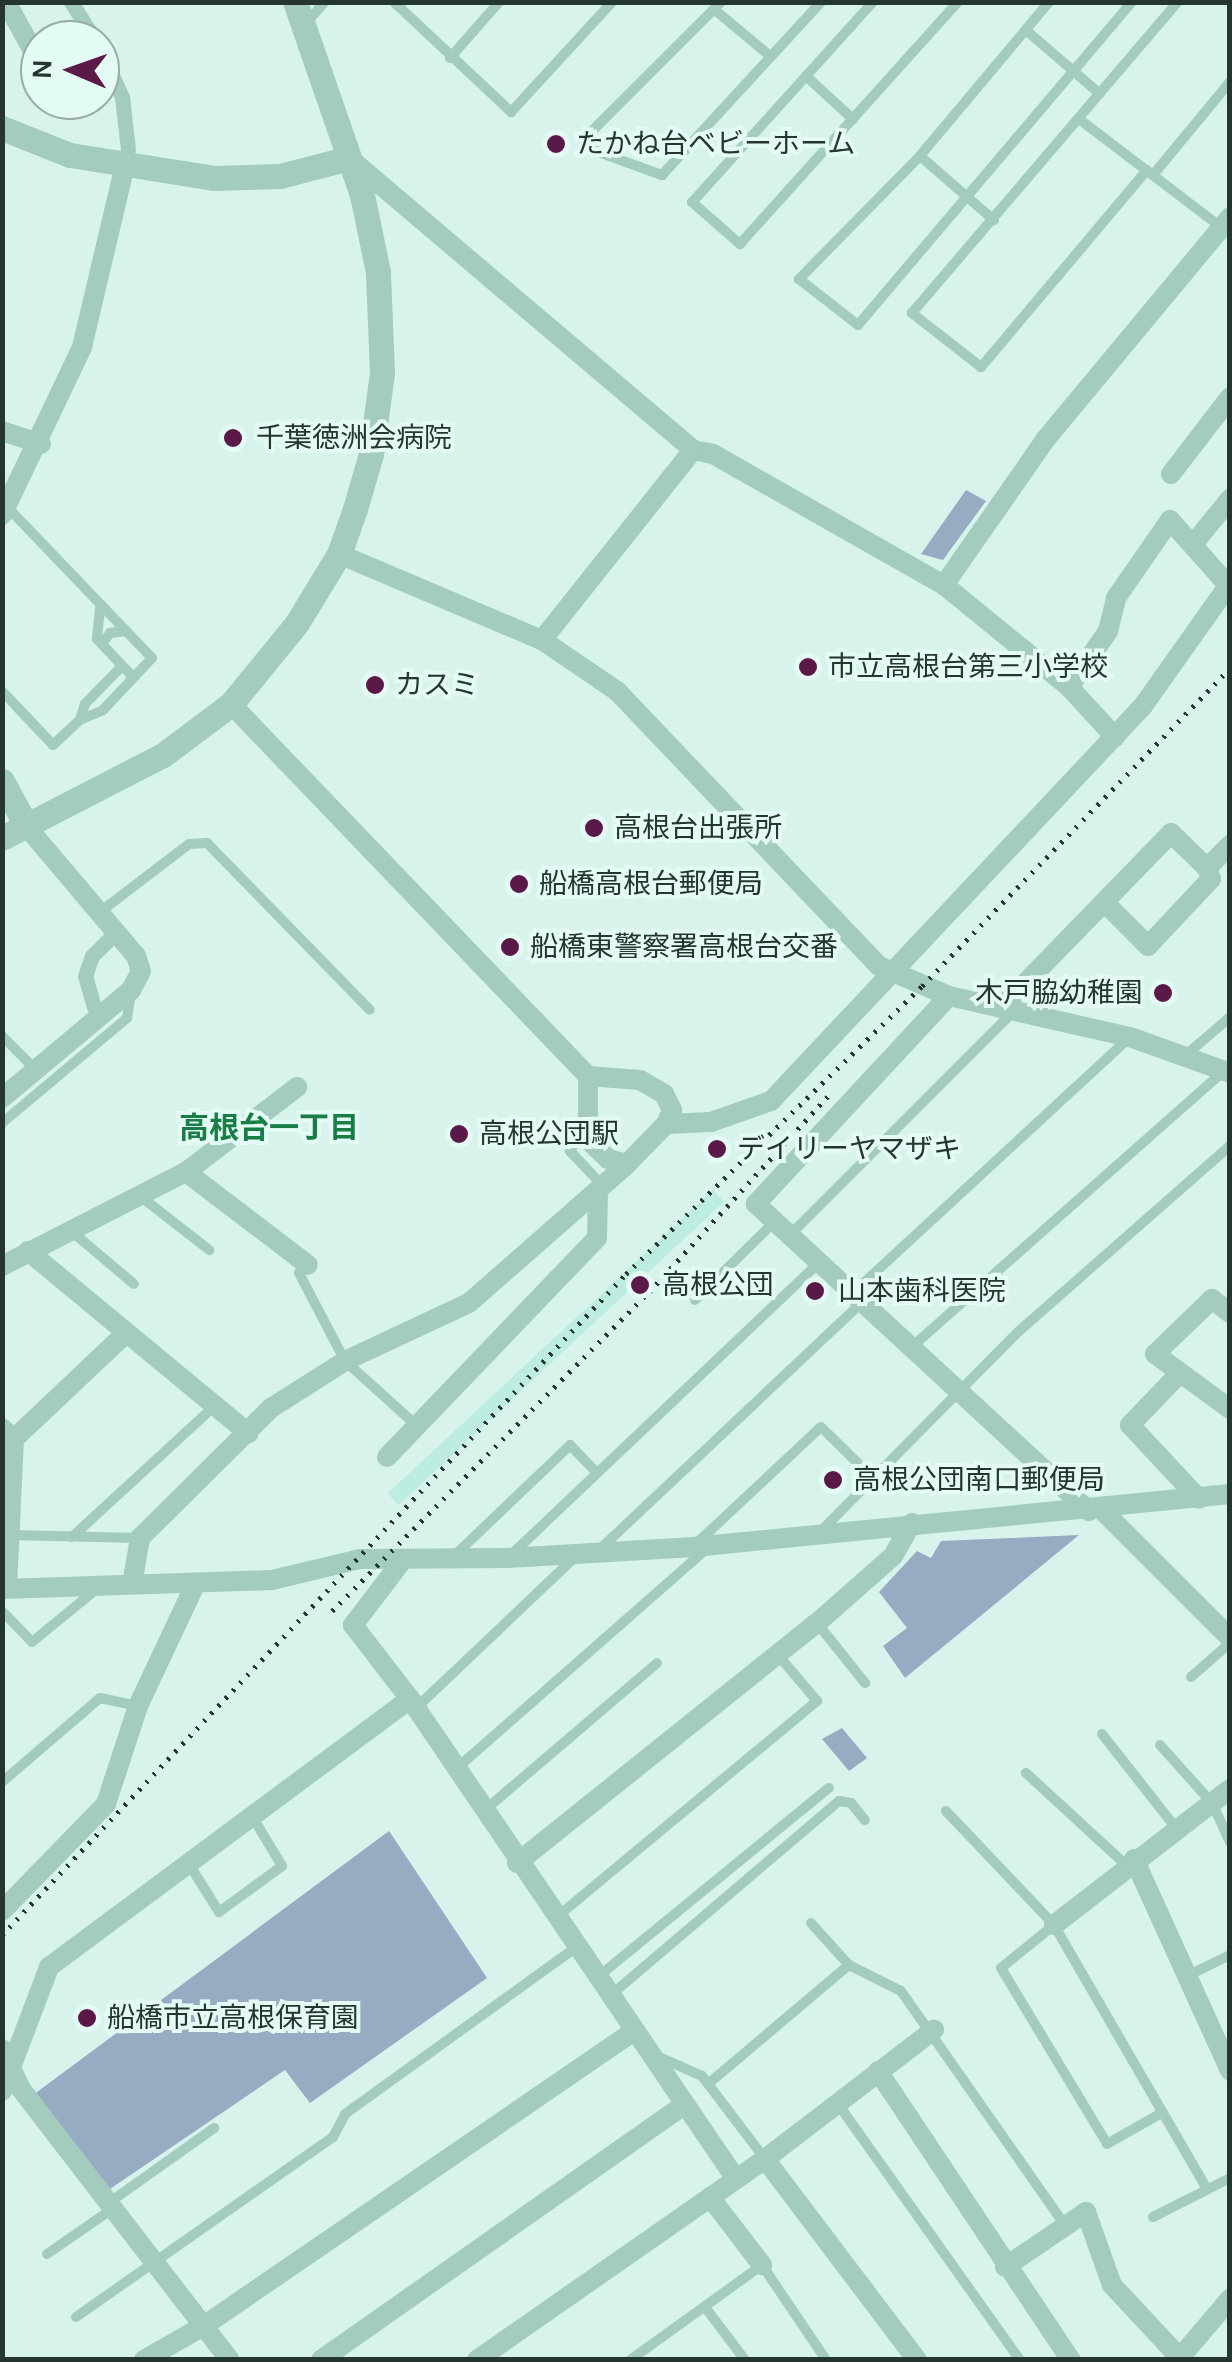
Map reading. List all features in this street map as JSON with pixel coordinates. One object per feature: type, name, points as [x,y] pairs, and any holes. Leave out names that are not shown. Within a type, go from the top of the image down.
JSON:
[{"type":"street","points":[[6,2],[20,27]]},
{"type":"street","points":[[2,838],[164,756],[230,704],[297,622],[339,554],[365,480],[382,373],[378,272],[349,158],[299,14]]},
{"type":"street","points":[[5,510],[41,444],[82,346],[126,157],[120,94]]},
{"type":"street","points":[[2,128],[52,150],[126,157],[257,179],[349,158]]},
{"type":"street","points":[[349,158],[693,450],[713,454],[944,584],[1069,687],[1115,737]]},
{"type":"street","points":[[944,584],[1045,440],[1225,222]]},
{"type":"street","points":[[1171,474],[1230,398]]},
{"type":"street","points":[[2,432],[41,444]]},
{"type":"street","points":[[542,640],[693,450]]},
{"type":"street","points":[[1194,543],[1230,499]]},
{"type":"street","points":[[669,1117],[694,1122],[739,1115],[771,1101],[1115,737],[1229,584],[1170,520],[1116,598],[1108,631],[1069,687]]},
{"type":"street","points":[[339,554],[542,640],[617,691],[890,972],[949,996],[1130,1037],[1227,1072]]},
{"type":"street","points":[[230,704],[598,1078],[640,1080],[664,1094],[669,1117]]},
{"type":"street","points":[[2,782],[28,827],[140,964],[131,990],[2,1098]]},
{"type":"street","points":[[1007,1010],[1104,903],[1171,832],[1207,868],[1210,879],[1148,946],[1104,903]]},
{"type":"street","points":[[1207,868],[1230,845]]},
{"type":"street","points":[[94,1007],[85,976],[92,956],[110,938]]},
{"type":"street","points":[[949,996],[756,1204],[1096,1511],[1230,1640]]},
{"type":"street","points":[[598,1078],[588,1115],[588,1140],[608,1160],[628,1164]]},
{"type":"street","points":[[2,1266],[186,1172],[298,1087]]},
{"type":"street","points":[[132,1584],[140,1538],[271,1408],[346,1361],[469,1303],[628,1164],[669,1117]]},
{"type":"street","points":[[186,1172],[308,1264]]},
{"type":"street","points":[[387,1457],[597,1238],[601,1189]]},
{"type":"street","points":[[28,1251],[211,1409],[248,1433]]},
{"type":"street","points":[[1230,1313],[1212,1299],[1156,1354],[1230,1409]]},
{"type":"street","points":[[125,1334],[8,1434],[10,1535],[5,1588],[272,1580],[360,1558],[508,1558],[702,1546],[819,1532],[1096,1511],[1230,1494]]},
{"type":"street","points":[[1180,1373],[1130,1425],[1200,1499]]},
{"type":"street","points":[[517,1863],[817,1623],[894,1556],[912,1524]]},
{"type":"street","points":[[402,1561],[353,1626],[413,1703],[517,1863],[579,1946],[647,2052],[736,2178]]},
{"type":"street","points":[[2,1911],[106,1804],[138,1706],[196,1583]]},
{"type":"street","points":[[2,2091],[7,2058],[49,1967],[252,1815],[413,1703]]},
{"type":"street","points":[[1054,1926],[1130,1862],[1230,1789]]},
{"type":"street","points":[[1130,1862],[1230,2071]]},
{"type":"street","points":[[477,2360],[765,2159],[934,2030]]},
{"type":"street","points":[[144,2360],[205,2326],[634,2031]]},
{"type":"street","points":[[7,2058],[230,2360]]},
{"type":"street","points":[[878,2071],[1004,2267],[1071,2360]]},
{"type":"street","points":[[321,2360],[684,2106]]},
{"type":"street","points":[[765,2159],[917,2360]]},
{"type":"street","points":[[710,2197],[762,2265]]},
{"type":"street","points":[[1004,2267],[1086,2212],[1112,2285],[1180,2359],[1230,2299]]},
{"type":"lane","points":[[299,14],[325,2]]},
{"type":"lane","points":[[394,2],[510,112],[612,2]]},
{"type":"lane","points":[[450,58],[499,2]]},
{"type":"lane","points":[[770,56],[718,6],[583,140],[590,148],[662,175],[821,2]]},
{"type":"lane","points":[[873,2],[692,202],[740,244],[958,2]]},
{"type":"lane","points":[[1049,2],[920,156],[799,279],[858,325],[1132,2]]},
{"type":"lane","points":[[1178,2],[912,313],[981,367],[1230,82]]},
{"type":"lane","points":[[1026,30],[1100,94]]},
{"type":"lane","points":[[806,76],[853,119]]},
{"type":"lane","points":[[1079,119],[1150,173],[1225,222]]},
{"type":"lane","points":[[920,156],[994,220]]},
{"type":"lane","points":[[2,691],[54,745],[80,720],[103,710],[152,658],[5,510]]},
{"type":"lane","points":[[100,609],[96,639],[134,678]]},
{"type":"lane","points":[[102,644],[110,633],[126,631]]},
{"type":"lane","points":[[80,720],[85,704],[122,666]]},
{"type":"lane","points":[[99,913],[189,844],[207,843],[370,1010]]},
{"type":"lane","points":[[2,1123],[126,1018],[131,990]]},
{"type":"lane","points":[[696,1300],[784,1227],[1007,1010]]},
{"type":"lane","points":[[1186,1055],[1230,1017]]},
{"type":"lane","points":[[2,1036],[36,1070]]},
{"type":"lane","points":[[413,1703],[588,1553],[1130,1037]]},
{"type":"lane","points":[[914,1345],[1227,1072]]},
{"type":"lane","points":[[588,1115],[570,1151],[601,1189]]},
{"type":"lane","points":[[819,1532],[1018,1332],[1230,1146]]},
{"type":"lane","points":[[140,1196],[210,1250]]},
{"type":"lane","points":[[71,1231],[134,1284]]},
{"type":"lane","points":[[508,1558],[822,1260]]},
{"type":"lane","points":[[308,1264],[298,1273],[346,1361],[416,1426]]},
{"type":"lane","points":[[72,1537],[211,1409]]},
{"type":"lane","points":[[456,1770],[702,1546],[822,1427],[872,1478]]},
{"type":"lane","points":[[450,1560],[570,1445],[595,1472]]},
{"type":"lane","points":[[10,1535],[140,1538]]},
{"type":"lane","points":[[2,1611],[32,1642],[100,1586]]},
{"type":"lane","points":[[817,1623],[864,1683]]},
{"type":"lane","points":[[1191,1676],[1230,1640]]},
{"type":"lane","points":[[557,1917],[817,1702],[777,1654]]},
{"type":"lane","points":[[484,1811],[658,1664]]},
{"type":"lane","points":[[2,1782],[100,1698],[138,1706]]},
{"type":"lane","points":[[1102,1734],[1176,1828]]},
{"type":"lane","points":[[1160,1745],[1212,1803],[1230,1842]]},
{"type":"lane","points":[[1026,1773],[1130,1862]]},
{"type":"lane","points":[[599,1976],[828,1788]]},
{"type":"lane","points":[[611,1995],[839,1801],[865,1820]]},
{"type":"lane","points":[[946,1811],[1054,1926],[1207,2189]]},
{"type":"lane","points":[[188,1863],[219,1912],[282,1866],[252,1815]]},
{"type":"lane","points":[[811,1923],[849,1965],[901,1991],[934,2030],[1065,2225]]},
{"type":"lane","points":[[1054,1926],[1002,1968],[1106,2144],[1163,2112]]},
{"type":"lane","points":[[76,2317],[158,2264],[333,2137],[346,2114],[579,1946]]},
{"type":"lane","points":[[1186,1976],[1230,1955]]},
{"type":"lane","points":[[708,2084],[849,1965]]},
{"type":"lane","points":[[647,2052],[708,2084],[765,2159]]},
{"type":"lane","points":[[837,2102],[1020,2360]]},
{"type":"lane","points":[[47,2254],[214,2128]]},
{"type":"lane","points":[[1153,2217],[1230,2178]]},
{"type":"lane","points":[[630,2360],[762,2265],[826,2360]]},
{"type":"lane","points":[[705,2307],[745,2360]]},
{"type":"shaded area","points":[[966,490],[986,501],[943,560],[921,554]]},
{"type":"shaded area","points":[[713,1190],[724,1202],[398,1505],[388,1493]]},
{"type":"shaded area","points":[[1079,1535],[905,1678],[883,1646],[907,1628],[879,1592],[917,1551],[931,1558],[941,1541]]},
{"type":"shaded area","points":[[842,1728],[867,1758],[849,1771],[822,1739]]},
{"type":"shaded area","points":[[389,1831],[487,1978],[310,2103],[285,2070],[107,2191],[33,2095]]},
{"type":"railway","points":[[2,1935],[626,1274],[922,986],[1230,668]]},
{"type":"railway","points":[[332,1611],[649,1292],[831,1093]]},
{"type":"place","name":"たかね台ベビーホーム","points":[[556,144]]},
{"type":"place","name":"千葉徳洲会病院","points":[[233,438]]},
{"type":"place","name":"市立高根台第三小学校","points":[[808,667]]},
{"type":"place","name":"カスミ","points":[[375,685]]},
{"type":"place","name":"高根台出張所","points":[[594,828]]},
{"type":"place","name":"船橋高根台郵便局","points":[[519,884]]},
{"type":"place","name":"船橋東警察署高根台交番","points":[[510,947]]},
{"type":"place","name":"木戸脇幼稚園","points":[[1163,993]]},
{"type":"place","name":"高根公団駅","points":[[459,1134]]},
{"type":"place","name":"デイリーヤマザキ","points":[[717,1149]]},
{"type":"place","name":"高根公団","points":[[640,1285]]},
{"type":"place","name":"山本歯科医院","points":[[815,1291]]},
{"type":"place","name":"高根公団南口郵便局","points":[[833,1480]]},
{"type":"place","name":"船橋市立高根保育園","points":[[87,2018]]},
{"type":"district","name":"高根台一丁目","points":[[269,1128]]}]
